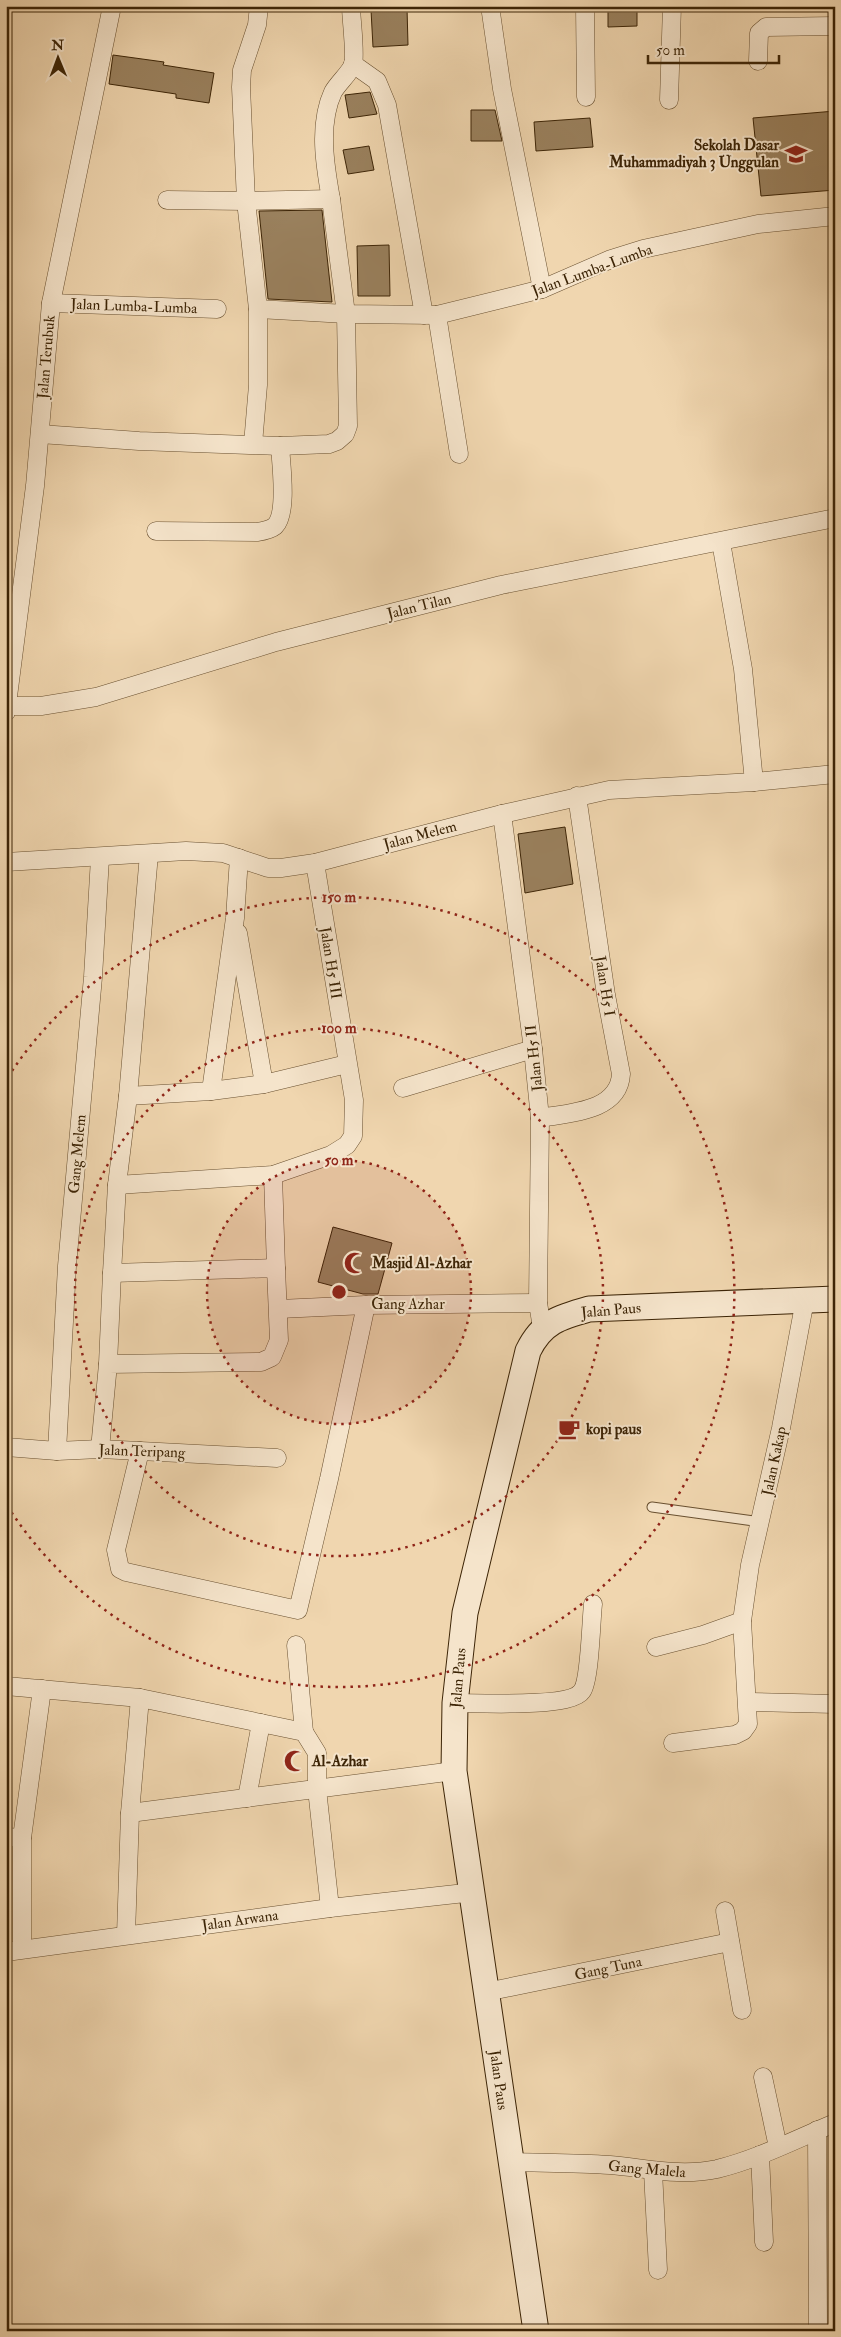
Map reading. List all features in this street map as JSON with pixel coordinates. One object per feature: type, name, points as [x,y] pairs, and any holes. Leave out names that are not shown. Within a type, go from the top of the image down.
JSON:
[{"type":"main road","name":"Jalan Paus","points":[[536,2331],[486,1992],[474,1892],[454,1771],[459,1653],[467,1603],[524,1365],[534,1338],[542,1328],[554,1321],[589,1309],[835,1299]]},
{"type":"street","name":"Jalan Terubuk","points":[[7,709],[40,434],[51,303],[112,6]]},
{"type":"street","points":[[253,444],[258,384],[258,309],[246,201],[242,70],[256,25],[259,6]]},
{"type":"street","points":[[40,434],[139,441],[280,446],[329,444],[338,441],[345,434],[348,426],[346,314],[325,150],[328,108],[333,93],[353,64],[351,6]]},
{"type":"street","points":[[490,6],[502,89],[542,290]]},
{"type":"street","points":[[585,6],[586,97]]},
{"type":"street","points":[[669,100],[672,6]]},
{"type":"street","points":[[758,61],[758,36],[761,30],[766,27],[835,26]]},
{"type":"street","points":[[353,64],[377,81],[387,105],[460,454]]},
{"type":"street","points":[[166,200],[331,199]]},
{"type":"street","name":"Jalan Lumba-Lumba","points":[[258,309],[346,314],[430,315],[542,290],[611,259],[644,249],[758,224],[835,216]]},
{"type":"street","name":"Jalan Lumba-Lumba","points":[[51,303],[217,308]]},
{"type":"street","points":[[156,531],[257,532],[268,530],[276,525],[283,510],[280,446]]},
{"type":"street","name":"Jalan Tilan","points":[[7,709],[42,706],[96,697],[276,642],[501,585],[835,518]]},
{"type":"street","points":[[721,542],[742,661],[754,782]]},
{"type":"street","name":"Jalan Melem","points":[[6,862],[205,851],[223,853],[268,868],[315,863],[577,796],[634,787],[754,782],[835,774]]},
{"type":"street","name":"Jalan H5 I","points":[[540,1118],[576,1111],[602,1103],[611,1099],[620,1084],[621,1074],[606,995],[577,796]]},
{"type":"street","name":"Jalan H5 II","points":[[502,814],[533,1049],[540,1118],[538,1303],[542,1328]]},
{"type":"street","points":[[100,1449],[108,1364],[117,1185],[128,1096],[150,854]]},
{"type":"street","name":"Gang Melem","points":[[57,1451],[67,1266],[93,977],[100,858]]},
{"type":"street","points":[[211,1091],[235,918],[239,858]]},
{"type":"street","name":"Jalan H5 III","points":[[117,1185],[273,1175],[331,1155],[346,1145],[353,1136],[354,1100],[315,863]]},
{"type":"street","points":[[235,918],[264,1084]]},
{"type":"street","points":[[403,1088],[533,1049]]},
{"type":"street","points":[[128,1096],[211,1091],[264,1084],[347,1064]]},
{"type":"street","points":[[108,1364],[261,1362],[272,1357],[279,1346],[273,1175]]},
{"type":"street","points":[[112,1273],[276,1268]]},
{"type":"street","name":"Jalan Kakap","points":[[673,1743],[735,1735],[743,1731],[748,1724],[742,1620],[750,1565],[781,1428],[805,1300]]},
{"type":"street","name":"Gang Azhar","points":[[279,1309],[366,1305],[538,1303]]},
{"type":"street","points":[[140,1451],[116,1550],[120,1569],[126,1572],[298,1610],[329,1479],[366,1305]]},
{"type":"street","name":"Jalan Teripang","points":[[6,1447],[57,1451],[100,1449],[277,1458]]},
{"type":"street","points":[[456,1703],[558,1702],[578,1695],[586,1683],[593,1604]]},
{"type":"street","points":[[656,1648],[703,1635],[742,1620]]},
{"type":"street","points":[[296,1645],[304,1732],[317,1753],[317,1789],[330,1908]]},
{"type":"street","points":[[6,1686],[140,1698],[304,1732]]},
{"type":"street","points":[[14,1950],[14,1837],[42,1689]]},
{"type":"street","points":[[126,1935],[130,1813],[140,1698]]},
{"type":"street","points":[[748,1702],[835,1704]]},
{"type":"street","points":[[247,1798],[262,1723]]},
{"type":"street","points":[[130,1813],[454,1771]]},
{"type":"street","name":"Jalan Arwana","points":[[14,1950],[330,1908],[474,1892]]},
{"type":"street","points":[[725,1911],[742,2010]]},
{"type":"street","name":"Gang Tuna","points":[[486,1992],[730,1942]]},
{"type":"street","points":[[763,2076],[778,2147]]},
{"type":"street","name":"Gang Malela","points":[[511,2162],[611,2165],[653,2171],[694,2172],[717,2169],[760,2155],[835,2124]]},
{"type":"street","points":[[817,2130],[818,2331]]},
{"type":"street","points":[[760,2155],[764,2242]]},
{"type":"street","points":[[653,2171],[658,2270]]},
{"type":"lane","points":[[652,1507],[760,1522]]},
{"type":"building","points":[[608,6],[637,6],[637,26],[608,27]]},
{"type":"building","points":[[407,8],[408,45],[373,47],[371,10]]},
{"type":"building","points":[[113,55],[164,62],[163,65],[214,73],[209,103],[176,98],[176,94],[109,84]]},
{"type":"building","points":[[370,92],[377,114],[349,118],[345,95]]},
{"type":"building","points":[[471,110],[495,110],[502,141],[471,141]]},
{"type":"building","name":"Sekolah Dasar Muhammadiyah 3 Unggulan","points":[[835,111],[835,190],[761,196],[753,118]]},
{"type":"building","points":[[590,118],[593,147],[536,151],[534,122]]},
{"type":"building","points":[[369,146],[374,170],[348,174],[343,150]]},
{"type":"building","points":[[322,210],[332,302],[268,299],[259,211]]},
{"type":"building","points":[[389,245],[390,296],[358,296],[357,246]]},
{"type":"building","points":[[565,827],[573,884],[525,893],[518,834]]},
{"type":"building","name":"Masjid Al-Azhar","points":[[333,1227],[392,1243],[378,1294],[363,1294],[318,1282]]},
{"type":"place","name":"Sekolah Dasar Muhammadiyah 3 Unggulan","points":[[796,154]]},
{"type":"place","name":"Masjid Al-Azhar","points":[[355,1263]]},
{"type":"place","name":"kopi paus","points":[[569,1429]]},
{"type":"place","name":"Al-Azhar","points":[[295,1761]]}]
